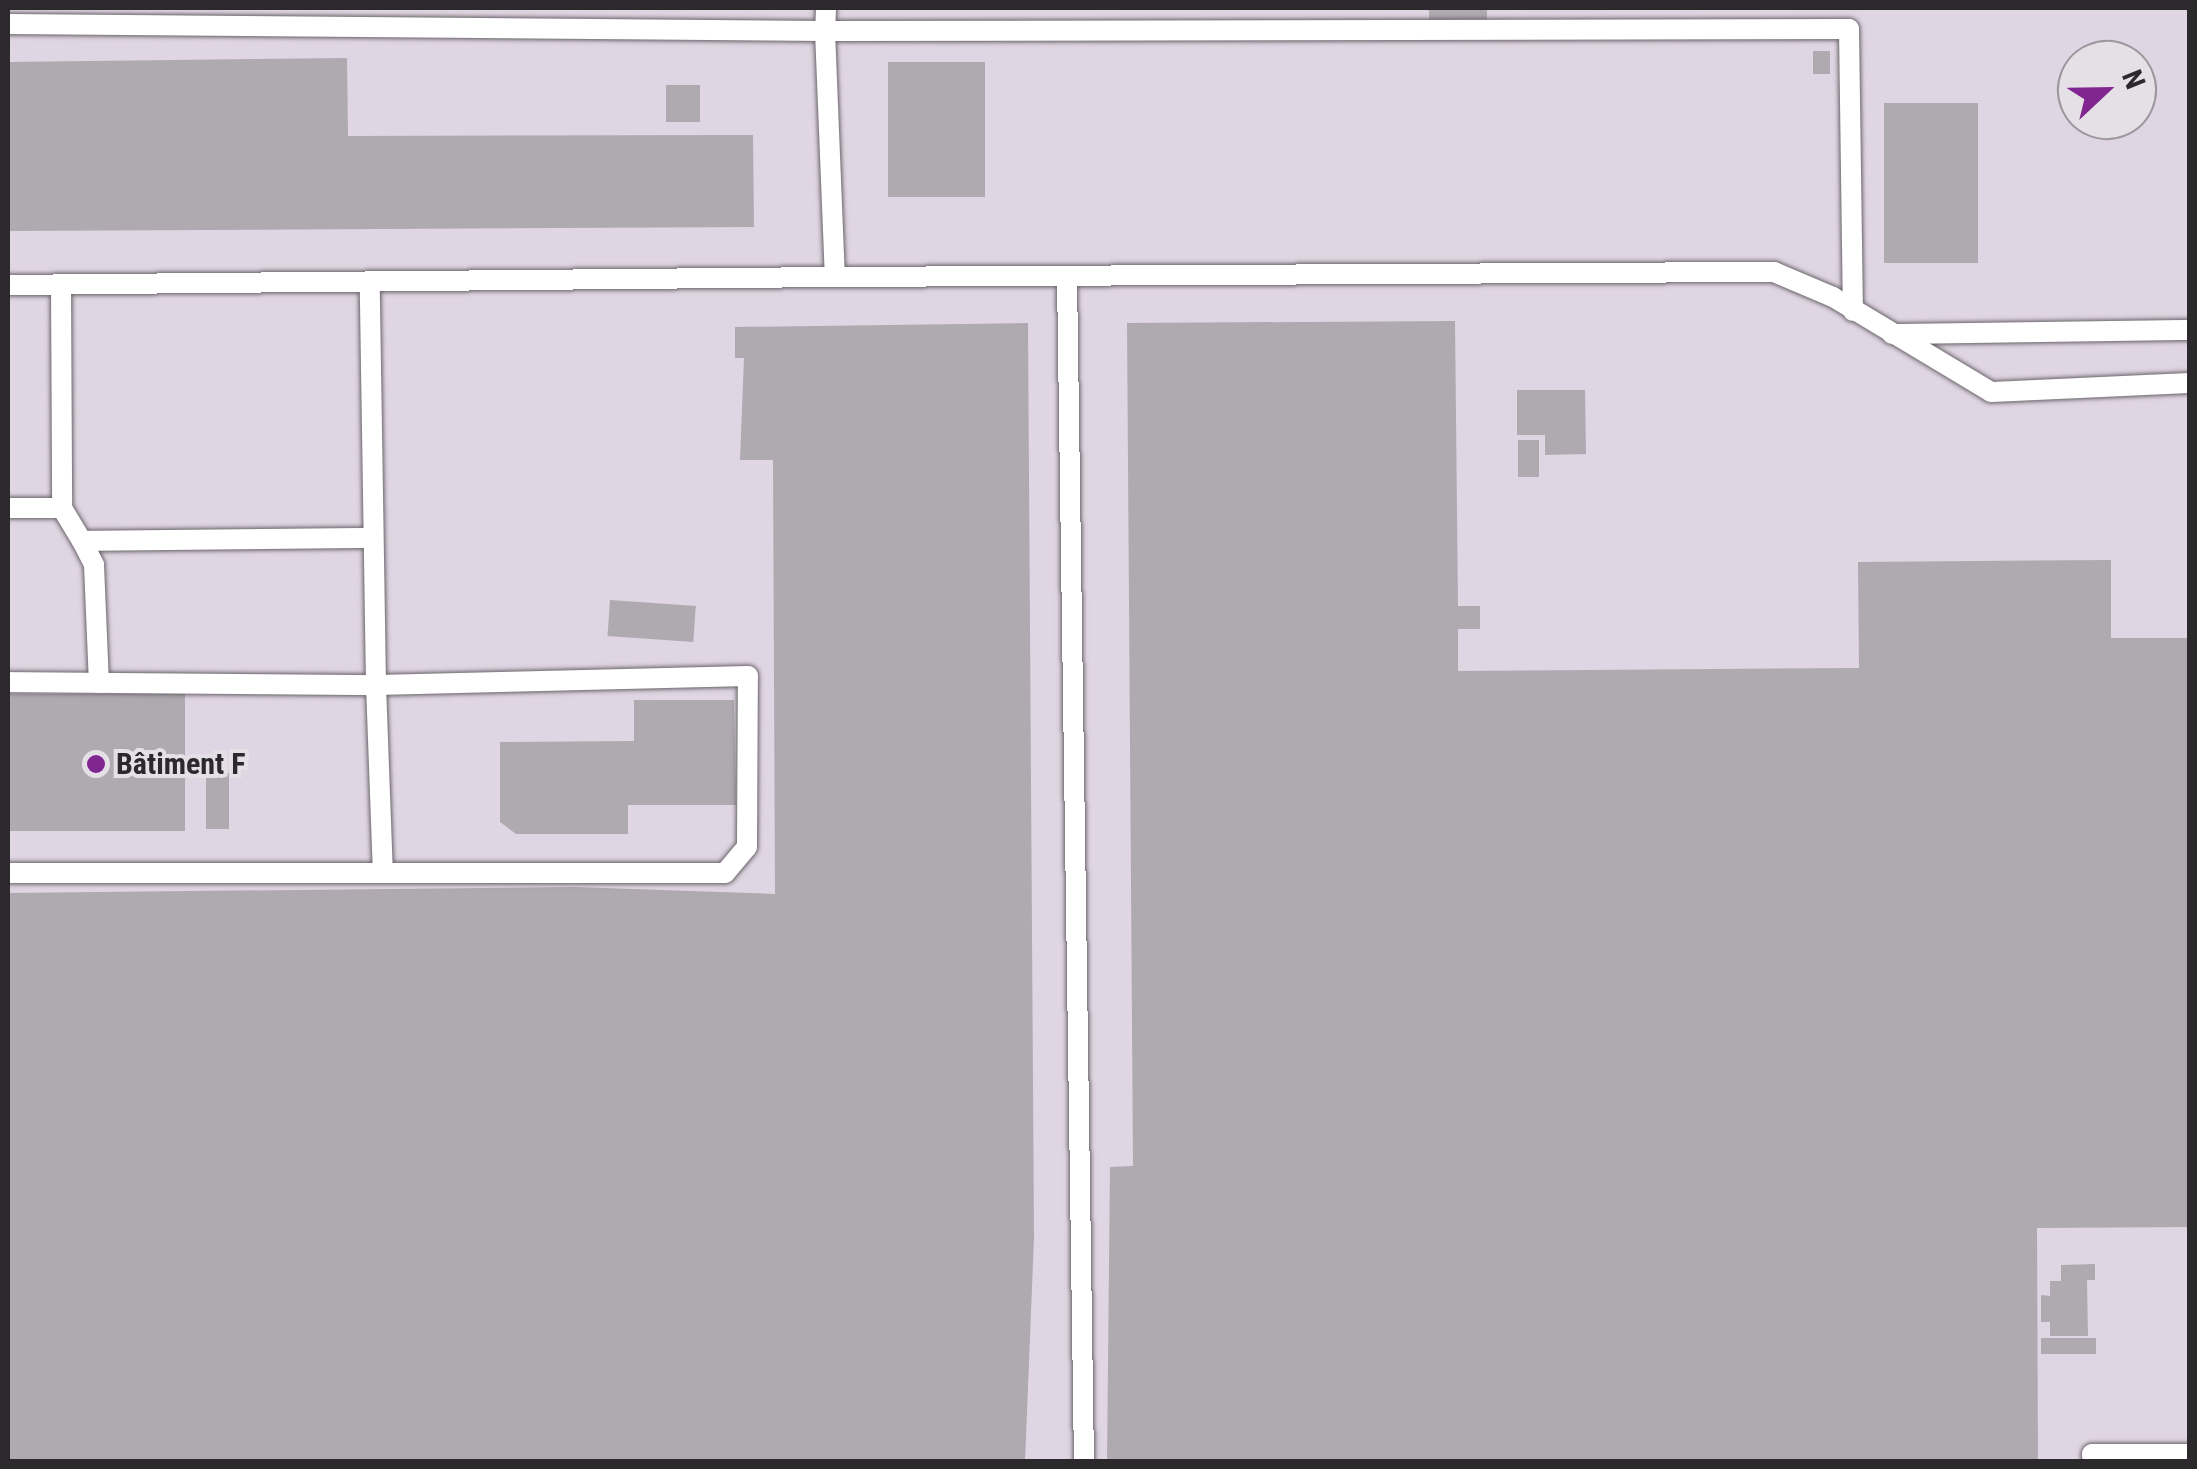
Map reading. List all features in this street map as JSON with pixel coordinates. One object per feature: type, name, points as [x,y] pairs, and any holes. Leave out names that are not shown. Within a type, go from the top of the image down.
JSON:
[{"type":"lane","points":[[826,8],[835,277]]},
{"type":"lane","points":[[1358,8],[1358,30]]},
{"type":"lane","points":[[8,24],[298,17],[825,31],[1849,29],[1853,311]]},
{"type":"lane","points":[[8,285],[1774,272],[1853,311],[1991,392],[2190,383]]},
{"type":"lane","points":[[1067,276],[1084,1462]]},
{"type":"lane","points":[[370,282],[382,873]]},
{"type":"lane","points":[[61,285],[62,508],[94,565],[99,683]]},
{"type":"lane","points":[[1890,334],[2190,330]]},
{"type":"lane","points":[[8,508],[62,508]]},
{"type":"lane","points":[[82,540],[374,538]]},
{"type":"lane","points":[[8,682],[376,686],[748,676],[747,847],[726,873],[8,873]]},
{"type":"lane","points":[[2092,1462],[2092,1454],[2190,1454]]},
{"type":"shaded area","points":[[8,8],[2189,8],[2189,1461],[8,1461]]},
{"type":"building","points":[[1429,8],[1487,8],[1487,21],[1429,21]]},
{"type":"building","points":[[1813,51],[1830,51],[1830,74],[1813,74]]},
{"type":"building","points":[[347,58],[348,136],[753,135],[754,227],[8,231],[8,62]]},
{"type":"building","points":[[888,62],[985,62],[985,197],[888,197]]},
{"type":"building","points":[[666,85],[700,85],[700,122],[666,122]]},
{"type":"building","points":[[1884,103],[1978,103],[1978,263],[1884,263]]},
{"type":"building","points":[[1455,321],[1458,606],[1480,606],[1480,629],[1458,629],[1458,671],[1859,668],[1858,562],[2111,560],[2111,638],[2190,638],[2190,1227],[2037,1228],[2038,1462],[1107,1462],[1110,1167],[1133,1166],[1127,323]]},
{"type":"building","points":[[1028,323],[1034,1237],[1025,1462],[8,1462],[8,893],[574,887],[775,894],[773,460],[740,460],[744,358],[735,358],[735,327]]},
{"type":"building","points":[[1517,390],[1585,390],[1586,454],[1545,455],[1545,435],[1517,435]]},
{"type":"building","points":[[1518,440],[1539,440],[1539,477],[1518,477]]},
{"type":"building","points":[[610,600],[696,606],[693,642],[607,636]]},
{"type":"building","name":"Bâtiment F","points":[[8,694],[185,694],[185,831],[8,831]]},
{"type":"building","points":[[634,700],[734,700],[736,805],[628,805],[628,834],[516,834],[500,822],[500,742],[634,741]]},
{"type":"building","points":[[206,773],[229,773],[229,829],[206,829]]},
{"type":"building","points":[[2095,1264],[2095,1280],[2087,1280],[2088,1336],[2050,1336],[2050,1322],[2041,1322],[2041,1295],[2050,1296],[2050,1281],[2061,1281],[2061,1265]]},
{"type":"building","points":[[2041,1338],[2096,1338],[2096,1354],[2041,1354]]},
{"type":"place","name":"Bâtiment F","points":[[96,764]]}]
